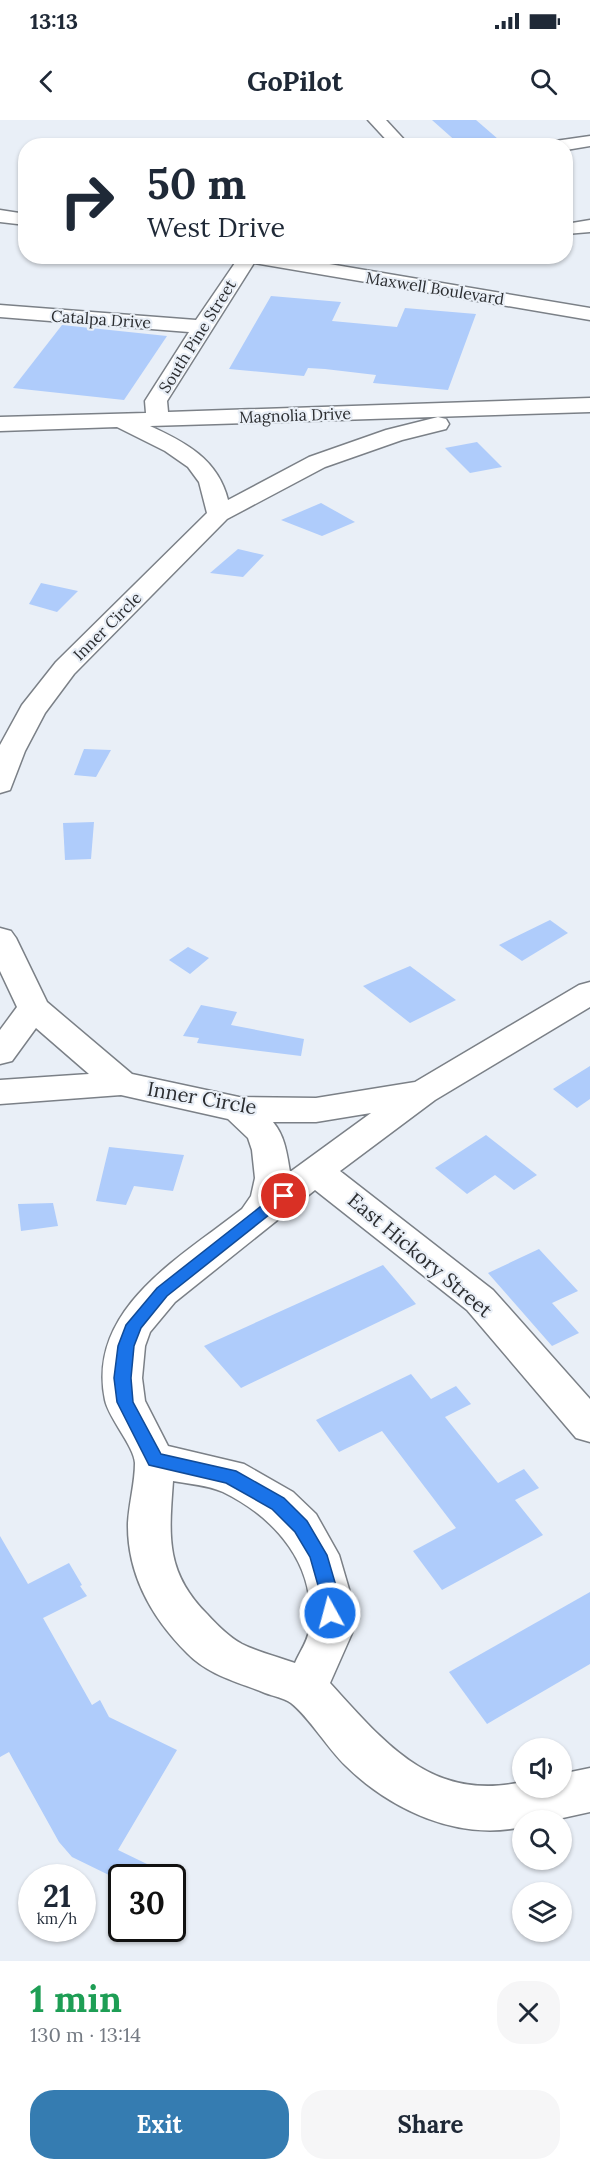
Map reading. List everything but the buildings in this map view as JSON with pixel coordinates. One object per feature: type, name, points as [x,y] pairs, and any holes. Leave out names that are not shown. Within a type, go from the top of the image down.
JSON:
[{"type":"street","points":[[376,120],[394,138]]},
{"type":"street","points":[[573,143],[590,141]]},
{"type":"street","points":[[0,216],[18,219]]},
{"type":"street","points":[[0,222],[18,224]]},
{"type":"street","points":[[573,228],[590,226]]},
{"type":"street","name":"South Pine Street","points":[[159,419],[156,401],[242,264]]},
{"type":"street","name":"Maxwell Boulevard","points":[[289,264],[590,314]]},
{"type":"street","name":"Catalpa Drive","points":[[0,311],[202,327]]},
{"type":"street","name":"Magnolia Drive","points":[[0,424],[590,405]]},
{"type":"street","name":"Inner Circle","points":[[0,784],[11,751],[32,711],[65,668],[219,514],[292,473],[345,451],[394,435],[501,409]]},
{"type":"street","points":[[121,420],[178,449],[201,467],[211,482],[219,514]]},
{"type":"street","name":"Inner Circle","points":[[0,938],[34,1008],[121,1083],[239,1109],[316,1110],[423,1092],[590,993]]},
{"type":"street","points":[[0,1053],[34,1008]]},
{"type":"street","points":[[0,1092],[121,1083]]},
{"type":"street","points":[[423,1092],[315,1171],[162,1292],[134,1325],[126,1346],[123,1378],[125,1402],[155,1460],[149,1523],[151,1553],[162,1589],[178,1614],[205,1642],[227,1658],[306,1688],[361,1750],[392,1777],[429,1797],[476,1808],[511,1807],[590,1790]]},
{"type":"street","points":[[239,1109],[262,1132],[269,1150],[273,1178],[268,1200],[253,1220]]},
{"type":"street","name":"East Hickory Street","points":[[315,1171],[480,1300],[590,1426]]},
{"type":"street","points":[[155,1460],[230,1476],[278,1504],[301,1527],[318,1555],[330,1596],[331,1631],[306,1688]]},
{"type":"route","points":[[284,1196],[162,1292],[134,1325],[126,1346],[123,1378],[125,1402],[155,1460],[230,1476],[278,1504],[301,1527],[318,1555],[330,1596],[330,1613]]}]
